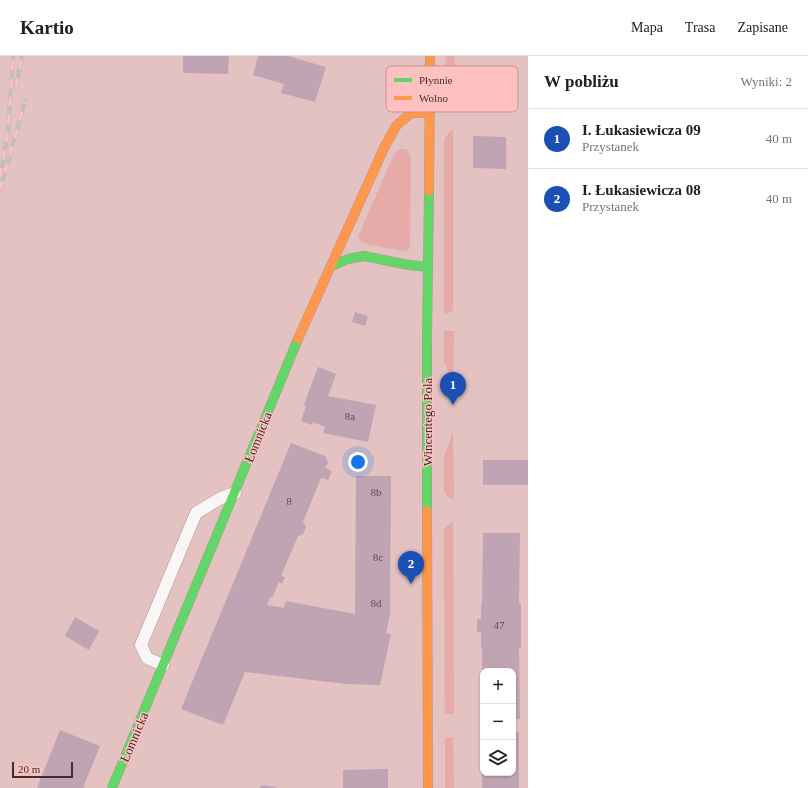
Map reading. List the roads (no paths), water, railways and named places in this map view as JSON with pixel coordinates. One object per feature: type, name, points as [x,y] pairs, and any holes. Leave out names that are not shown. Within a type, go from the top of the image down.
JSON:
[{"type":"street","name":"Łomnicka","points":[[112,788],[305,323],[384,148],[396,126],[411,113],[430,113]]},
{"type":"street","name":"Wincentego Pola","points":[[428,788],[427,345],[430,113]]},
{"type":"street","points":[[332,266],[348,259],[364,256],[409,265],[428,267]]},
{"type":"lane","points":[[163,665],[147,658],[141,645],[196,513],[221,498],[235,493]]},
{"type":"railway","points":[[0,177],[8,131],[13,56]]},
{"type":"railway","points":[[16,87],[22,56]]},
{"type":"railway","points":[[0,190],[25,101]]},
{"type":"place","name":"I. Łukasiewicza 09","points":[[453,405]]},
{"type":"place","name":"I. Łukasiewicza 08","points":[[411,584]]}]
